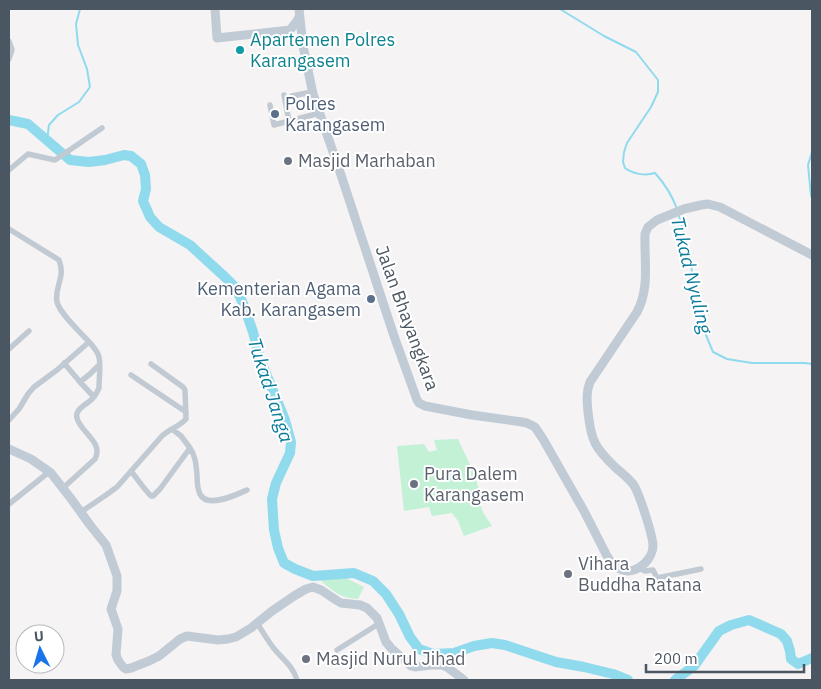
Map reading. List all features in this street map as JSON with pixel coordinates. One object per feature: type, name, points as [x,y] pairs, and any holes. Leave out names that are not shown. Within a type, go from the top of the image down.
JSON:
[{"type":"street","points":[[215,9],[218,38],[290,30],[302,35]]},
{"type":"street","points":[[290,30],[297,21],[299,13]]},
{"type":"street","name":"Jalan Bhayangkara","points":[[299,13],[312,92],[418,402],[425,406],[522,422],[535,427],[560,467],[612,564],[622,570],[637,568]]},
{"type":"street","points":[[9,41],[9,59]]},
{"type":"street","points":[[307,68],[341,59]]},
{"type":"street","points":[[292,96],[312,92]]},
{"type":"street","points":[[284,95],[289,121]]},
{"type":"street","points":[[270,105],[274,125],[320,113]]},
{"type":"street","points":[[9,170],[28,154],[55,160],[102,128]]},
{"type":"street","points":[[637,568],[648,560],[652,551],[651,532],[634,486],[600,452],[593,440],[588,424],[586,398],[590,382],[640,306],[645,291],[645,234],[648,227],[656,220],[684,209],[708,204],[720,207],[812,255]]},
{"type":"street","points":[[9,229],[59,260],[62,278],[57,294],[57,303],[63,314],[98,354],[99,388],[94,397],[78,410],[76,415],[78,421],[94,442],[97,456],[63,488]]},
{"type":"street","points":[[9,349],[29,331]]},
{"type":"street","points":[[9,420],[34,387],[89,342]]},
{"type":"street","points":[[64,363],[94,397]]},
{"type":"street","points":[[80,382],[99,364]]},
{"type":"street","points":[[81,512],[117,487],[167,431],[185,421],[185,390],[151,364]]},
{"type":"street","points":[[131,375],[186,412]]},
{"type":"street","points":[[172,429],[181,436],[196,460],[199,491],[204,498],[207,500],[221,500],[247,490]]},
{"type":"street","points":[[131,471],[144,486],[148,494],[153,496],[190,448]]},
{"type":"street","points":[[9,449],[31,459],[50,472],[106,545],[115,568],[118,585],[111,610],[118,629],[116,655],[126,669],[159,656],[183,638],[194,636],[228,639],[241,634],[288,600],[313,587],[341,603],[365,607],[377,618],[386,642],[411,666],[442,665],[464,680]]},
{"type":"street","points":[[9,504],[50,472]]},
{"type":"street","points":[[637,568],[645,571],[653,570],[657,578],[701,569]]},
{"type":"street","points":[[258,623],[276,651],[293,669],[297,680]]},
{"type":"street","points":[[337,650],[380,623]]},
{"type":"green space","points":[[458,439],[479,489],[481,507],[492,526],[464,536],[458,521],[452,513],[432,516],[429,507],[404,511],[397,446],[424,444],[429,452],[437,450],[434,440]]},
{"type":"green space","points":[[340,575],[364,587],[358,599],[333,591],[320,580],[327,576]]},
{"type":"waterway","points":[[47,140],[49,125],[58,115],[79,102],[90,87],[87,69],[78,45],[76,24],[80,9]]},
{"type":"waterway","name":"Tukad Nyuling","points":[[560,9],[604,36],[636,52],[658,80],[658,92],[651,107],[627,143],[623,162],[625,168],[632,172],[643,174],[655,173],[668,190],[677,209]]},
{"type":"waterway","name":"Tukad Janga","points":[[9,120],[28,124],[70,160],[89,162],[124,155],[131,156],[141,164],[145,175],[146,189],[143,201],[150,217],[159,227],[190,245],[236,288],[253,332],[260,359],[285,420],[291,442],[290,453],[276,483],[272,499],[274,530],[284,563],[313,576],[354,573],[373,581],[386,594],[399,614],[410,637],[419,649],[433,654],[454,653],[474,646],[492,643],[505,645],[556,662],[613,674],[628,680]]},
{"type":"waterway","points":[[812,152],[808,165],[812,197]]},
{"type":"waterway","name":"Tukad Nyuling","points":[[679,216],[690,253],[694,292],[701,323],[713,352],[727,359],[752,363],[812,364]]},
{"type":"waterway","name":"Tukad Janga","points":[[675,680],[694,666],[719,631],[731,625],[749,620],[781,634],[787,641],[791,659],[798,664],[812,658]]},
{"type":"place","name":"Apartemen Polres Karangasem","points":[[240,50]]},
{"type":"place","name":"Polres Karangasem","points":[[275,114]]},
{"type":"place","name":"Masjid Marhaban","points":[[288,161]]},
{"type":"place","name":"Kementerian Agama Kab. Karangasem","points":[[371,299]]},
{"type":"place","name":"Pura Dalem Karangasem","points":[[414,484]]},
{"type":"place","name":"Vihara Buddha Ratana","points":[[568,574]]},
{"type":"place","name":"Masjid Nurul Jihad","points":[[306,659]]}]
